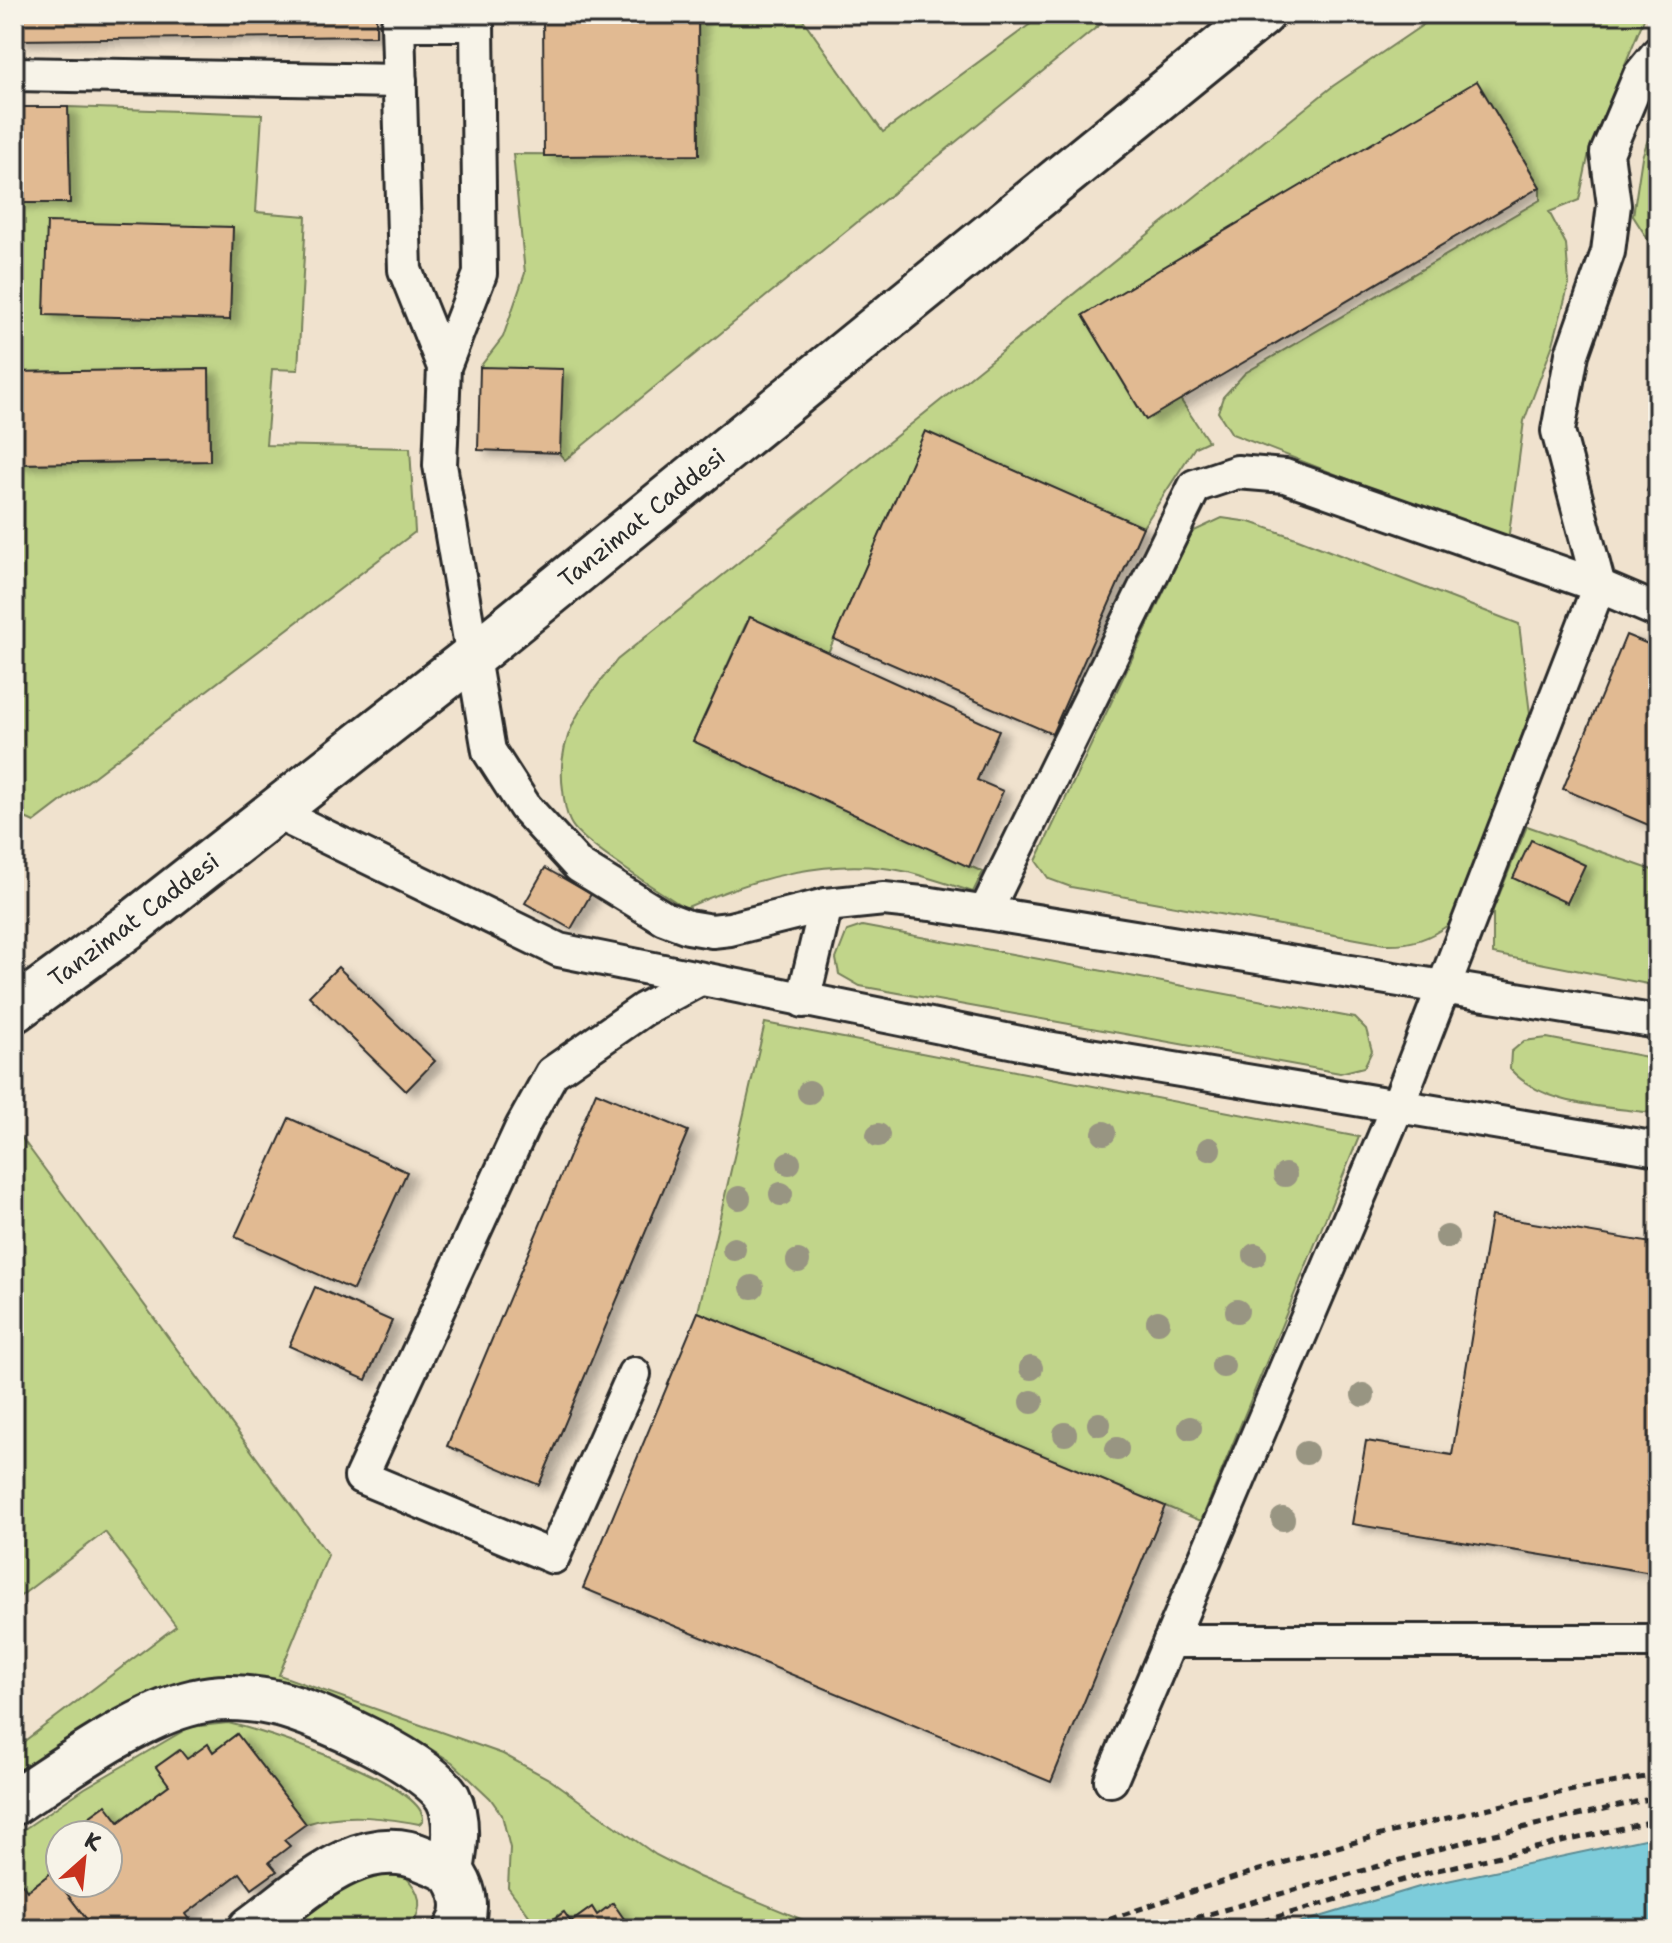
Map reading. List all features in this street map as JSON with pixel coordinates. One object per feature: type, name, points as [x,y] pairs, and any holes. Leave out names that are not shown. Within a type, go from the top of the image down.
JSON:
[{"type":"main road","name":"Tanzimat Caddesi","points":[[14,1010],[275,812],[473,656],[1262,14]]},
{"type":"main road","points":[[14,1802],[146,1722],[194,1702],[232,1698],[281,1705],[356,1735],[406,1760],[448,1798],[457,1842],[451,1870]]},
{"type":"main road","points":[[251,1929],[361,1855],[380,1850],[410,1852],[451,1870],[464,1892],[463,1921],[457,1929]]},
{"type":"lane","points":[[444,367],[405,270],[398,24],[439,19],[477,24],[480,274],[444,367],[440,465],[489,751],[525,807],[590,873],[664,918],[712,931],[826,905],[884,899],[986,911],[1658,1022]]},
{"type":"lane","points":[[1111,1780],[1397,1107],[1599,586],[1558,431],[1572,354],[1608,252],[1614,205],[1607,153],[1640,75],[1658,53]]},
{"type":"lane","points":[[14,74],[400,81]]},
{"type":"lane","points":[[986,911],[1195,486],[1237,472],[1285,476],[1599,586],[1658,611]]},
{"type":"lane","points":[[275,812],[559,950],[1035,1046],[1658,1149]]},
{"type":"lane","points":[[803,1001],[826,905]]},
{"type":"lane","points":[[634,1374],[553,1557],[361,1477],[522,1127],[552,1073],[644,1009],[698,980]]},
{"type":"lane","points":[[1170,1641],[1658,1641]]},
{"type":"path","points":[[1083,1929],[1180,1894],[1369,1841],[1562,1793],[1658,1775]]},
{"type":"path","points":[[1156,1929],[1482,1837],[1658,1797]]},
{"type":"path","points":[[1236,1929],[1434,1871],[1658,1820]]},
{"type":"green space","points":[[698,14],[799,14],[883,132],[1044,14],[1113,14],[565,460],[480,367],[503,337],[525,273],[513,154],[699,155]]},
{"type":"green space","points":[[1439,14],[1646,14],[1590,148],[1579,200],[1549,212],[1566,244],[1569,284],[1553,344],[1524,421],[1508,541],[1232,434],[1218,412],[1223,397],[1245,373],[1540,200],[1540,187],[1477,82],[1083,315],[1145,419],[1180,399],[1208,441],[1195,447],[1143,527],[925,432],[828,653],[749,617],[693,741],[983,872],[973,892],[908,872],[851,866],[794,872],[766,879],[685,908],[579,834],[566,808],[562,770],[564,752],[575,720],[617,660],[1333,86]]},
{"type":"green space","points":[[68,107],[262,114],[256,212],[306,216],[298,370],[272,369],[266,445],[410,448],[415,532],[34,822],[14,813],[14,464],[210,461],[209,369],[14,372],[14,203],[70,202]]},
{"type":"green space","points":[[1658,110],[1658,255],[1633,216],[1642,157]]},
{"type":"green space","points":[[1222,518],[1250,522],[1293,537],[1519,624],[1530,714],[1451,923],[1435,933],[1412,942],[1384,944],[1071,887],[1049,879],[1036,861],[1192,532]]},
{"type":"green space","points":[[1527,826],[1658,872],[1658,986],[1493,954],[1493,910]]},
{"type":"green space","points":[[862,926],[1355,1018],[1366,1029],[1372,1051],[1364,1067],[1340,1073],[860,986],[839,974],[836,959],[847,931]]},
{"type":"green space","points":[[765,1023],[1359,1137],[1201,1521],[698,1312]]},
{"type":"green space","points":[[1547,1038],[1658,1059],[1658,1114],[1579,1103],[1559,1098],[1524,1082],[1510,1069],[1511,1052],[1524,1041]]},
{"type":"green space","points":[[21,1137],[328,1555],[279,1675],[503,1754],[549,1779],[656,1855],[699,1877],[825,1929],[631,1929],[613,1904],[597,1915],[591,1908],[571,1922],[563,1912],[539,1929],[508,1887],[510,1848],[502,1815],[490,1798],[452,1762],[418,1741],[274,1686],[212,1675],[162,1693],[117,1715],[56,1747],[14,1775],[14,1749],[176,1626],[105,1532],[14,1601],[14,1141]]},
{"type":"green space","points":[[228,1723],[306,1747],[399,1791],[417,1806],[423,1821],[419,1824],[348,1817],[306,1824],[237,1734],[213,1752],[208,1745],[187,1759],[179,1750],[156,1767],[169,1785],[123,1819],[117,1819],[105,1805],[86,1819],[44,1819],[44,1878],[27,1891],[21,1884],[14,1889],[14,1836],[85,1788],[190,1727]]},
{"type":"green space","points":[[361,1874],[403,1874],[419,1900],[418,1913],[411,1929],[286,1929]]},
{"type":"water","points":[[1658,1836],[1658,1929],[1280,1929],[1419,1887]]},
{"type":"building","points":[[14,14],[376,14],[376,36],[14,40]]},
{"type":"building","points":[[543,14],[698,14],[699,155],[544,156]]},
{"type":"building","points":[[1477,81],[1540,187],[1146,420],[1083,315]]},
{"type":"building","points":[[14,107],[68,107],[70,203],[14,203]]},
{"type":"building","points":[[47,222],[233,227],[230,320],[44,315]]},
{"type":"building","points":[[480,367],[563,369],[560,453],[478,450]]},
{"type":"building","points":[[209,369],[210,461],[14,464],[14,372]]},
{"type":"building","points":[[925,431],[1143,527],[1052,734],[834,639]]},
{"type":"building","points":[[1658,464],[1658,496],[1647,491]]},
{"type":"building","points":[[750,617],[999,730],[977,780],[1003,791],[969,867],[693,741]]},
{"type":"building","points":[[1626,635],[1658,648],[1658,829],[1563,789]]},
{"type":"building","points":[[1531,840],[1585,865],[1567,903],[1513,878]]},
{"type":"building","points":[[545,868],[591,894],[571,929],[525,903]]},
{"type":"building","points":[[338,967],[435,1061],[406,1091],[309,996]]},
{"type":"building","points":[[596,1092],[688,1131],[539,1485],[447,1446]]},
{"type":"building","points":[[289,1118],[407,1172],[353,1290],[235,1237]]},
{"type":"building","points":[[1491,1216],[1658,1244],[1658,1574],[1352,1524],[1366,1441],[1452,1455]]},
{"type":"building","points":[[315,1287],[392,1321],[366,1380],[289,1346]]},
{"type":"building","points":[[698,1312],[1165,1506],[1051,1782],[583,1588]]},
{"type":"building","points":[[237,1734],[306,1824],[284,1840],[290,1846],[269,1862],[277,1871],[252,1889],[240,1873],[186,1914],[197,1929],[94,1929],[71,1899],[124,1899],[123,1819],[169,1785],[156,1767],[180,1750],[187,1759],[208,1744],[213,1752]]},
{"type":"building","points":[[106,1805],[117,1819],[86,1819]]},
{"type":"building","points":[[44,1878],[44,1899],[71,1899],[94,1929],[14,1929],[14,1889],[21,1883],[27,1891]]},
{"type":"building","points":[[613,1903],[631,1929],[541,1929],[564,1912],[571,1922],[592,1907],[597,1915]]}]
